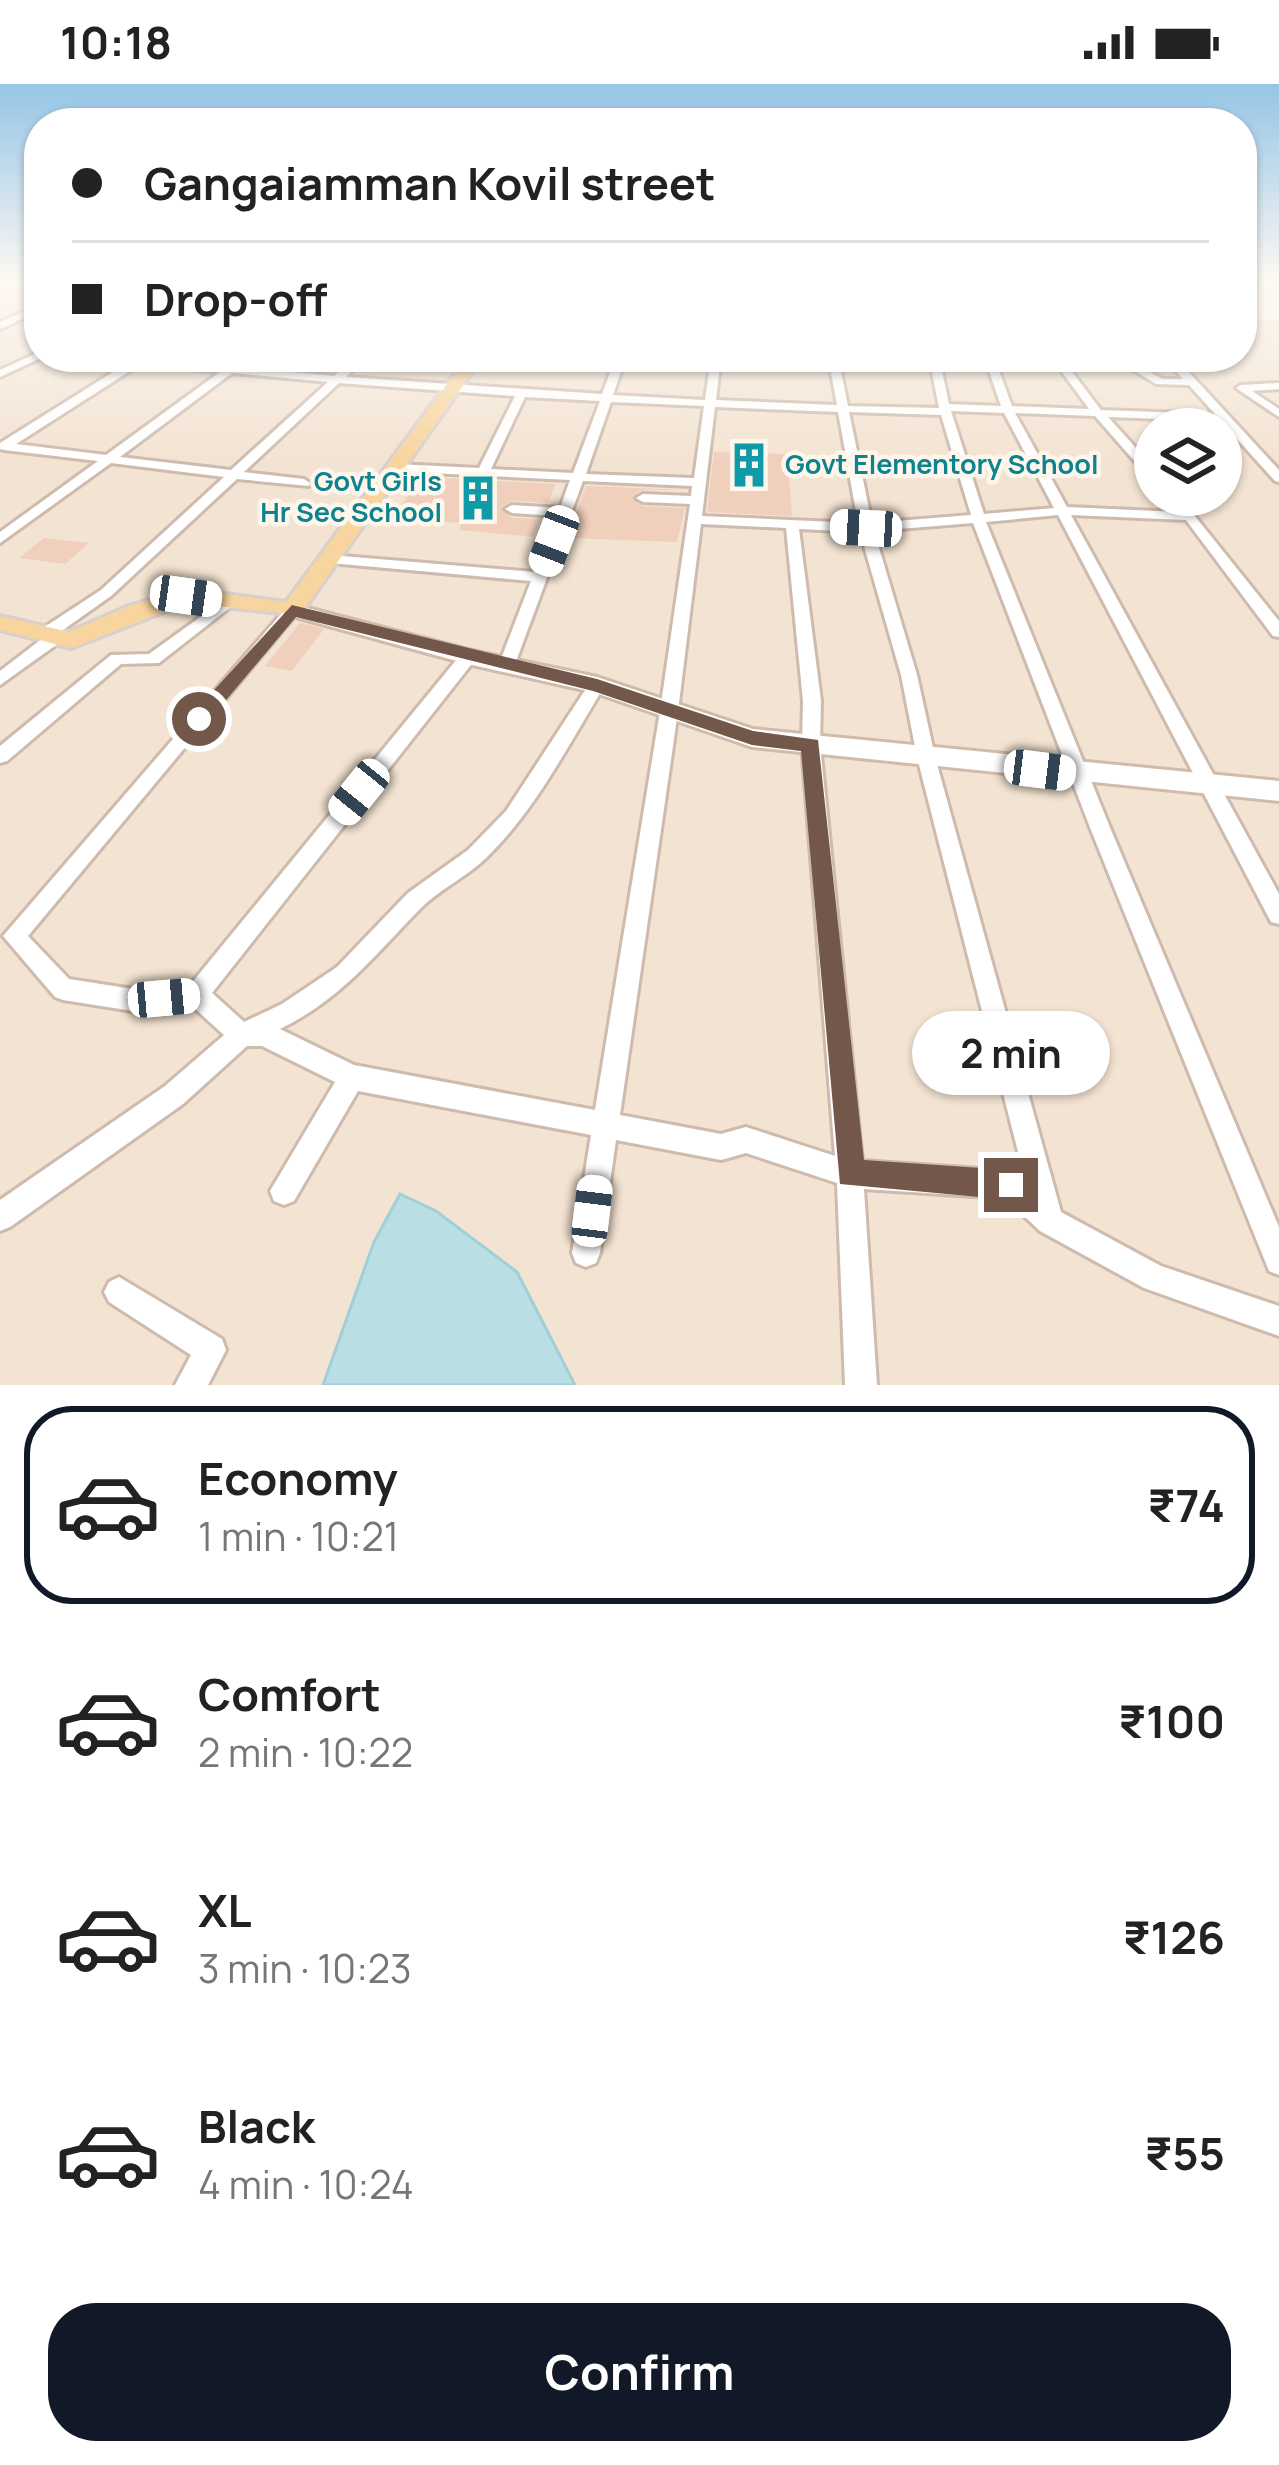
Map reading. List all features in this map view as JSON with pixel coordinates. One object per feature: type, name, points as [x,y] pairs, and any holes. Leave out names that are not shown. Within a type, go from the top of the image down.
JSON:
[{"type":"main road","points":[[292,610],[464,372]]},
{"type":"main road","points":[[0,623],[71,640],[186,596],[292,610],[597,686],[752,738],[1213,788],[1279,791]]},
{"type":"street","points":[[3,447],[121,372]]},
{"type":"street","points":[[0,538],[226,372]]},
{"type":"street","points":[[253,372],[709,403],[1134,414]]},
{"type":"street","points":[[0,680],[106,592],[345,372]]},
{"type":"street","points":[[507,664],[614,372]]},
{"type":"street","points":[[586,1252],[669,711],[714,372]]},
{"type":"street","points":[[835,372],[866,528],[909,675],[926,757],[1050,1221]]},
{"type":"street","points":[[936,372],[943,412],[978,517],[1078,774],[1279,1261]]},
{"type":"street","points":[[994,372],[1008,410],[1279,916]]},
{"type":"street","points":[[1067,372],[1134,453]]},
{"type":"street","points":[[1143,372],[1160,382],[1215,388]]},
{"type":"street","points":[[1183,372],[1216,408]]},
{"type":"street","points":[[1279,386],[1236,388],[1279,414]]},
{"type":"street","points":[[483,472],[524,390]]},
{"type":"street","points":[[1242,437],[1279,478]]},
{"type":"street","points":[[3,447],[304,483]]},
{"type":"street","points":[[395,468],[578,477],[792,524],[866,528],[1062,511],[1134,514]]},
{"type":"street","points":[[643,498],[696,501]]},
{"type":"street","points":[[512,508],[566,512]]},
{"type":"street","points":[[1190,516],[1279,632]]},
{"type":"street","points":[[792,524],[812,701],[811,745],[850,1174],[861,1385]]},
{"type":"street","points":[[330,559],[540,577]]},
{"type":"street","points":[[0,756],[117,659],[153,658],[228,602]]},
{"type":"street","points":[[292,610],[14,936],[63,988],[133,1000],[196,995],[242,1034],[264,1034],[352,1077],[721,1147],[746,1140],[850,1174],[1011,1185],[1050,1221],[1154,1278],[1279,1321]]},
{"type":"street","points":[[196,995],[468,657]]},
{"type":"street","points":[[0,1217],[160,1105],[242,1034],[290,1012],[346,974],[416,899],[475,856],[540,780],[597,686]]},
{"type":"street","points":[[284,1191],[352,1077]]},
{"type":"street","points":[[119,1292],[211,1350],[190,1385]]},
{"type":"shaded area","points":[[0,341],[24,341],[24,372],[1257,372],[1257,341],[1279,341],[1279,1385],[0,1385]]},
{"type":"water","points":[[400,1194],[436,1211],[517,1272],[575,1385],[323,1385],[374,1242]]},
{"type":"building","points":[[714,452],[787,454],[792,516],[707,512]]},
{"type":"building","name":"Govt Girls Hr Sec School","points":[[421,477],[556,484],[548,503],[512,501],[501,507],[512,518],[541,519],[533,537],[460,530],[460,523],[393,518]]},
{"type":"building","points":[[586,486],[687,490],[643,490],[632,496],[643,506],[685,508],[677,542],[567,538]]},
{"type":"building","points":[[44,538],[89,543],[65,564],[19,558]]},
{"type":"building","points":[[300,623],[324,629],[292,671],[265,666]]},
{"type":"place","name":"Govt Elementory School","points":[[749,465]]},
{"type":"place","name":"Govt Girls Hr Sec School","points":[[478,498]]},
{"type":"route","points":[[199,719],[292,610],[597,686],[752,738],[811,745],[850,1174],[1011,1185]]}]
